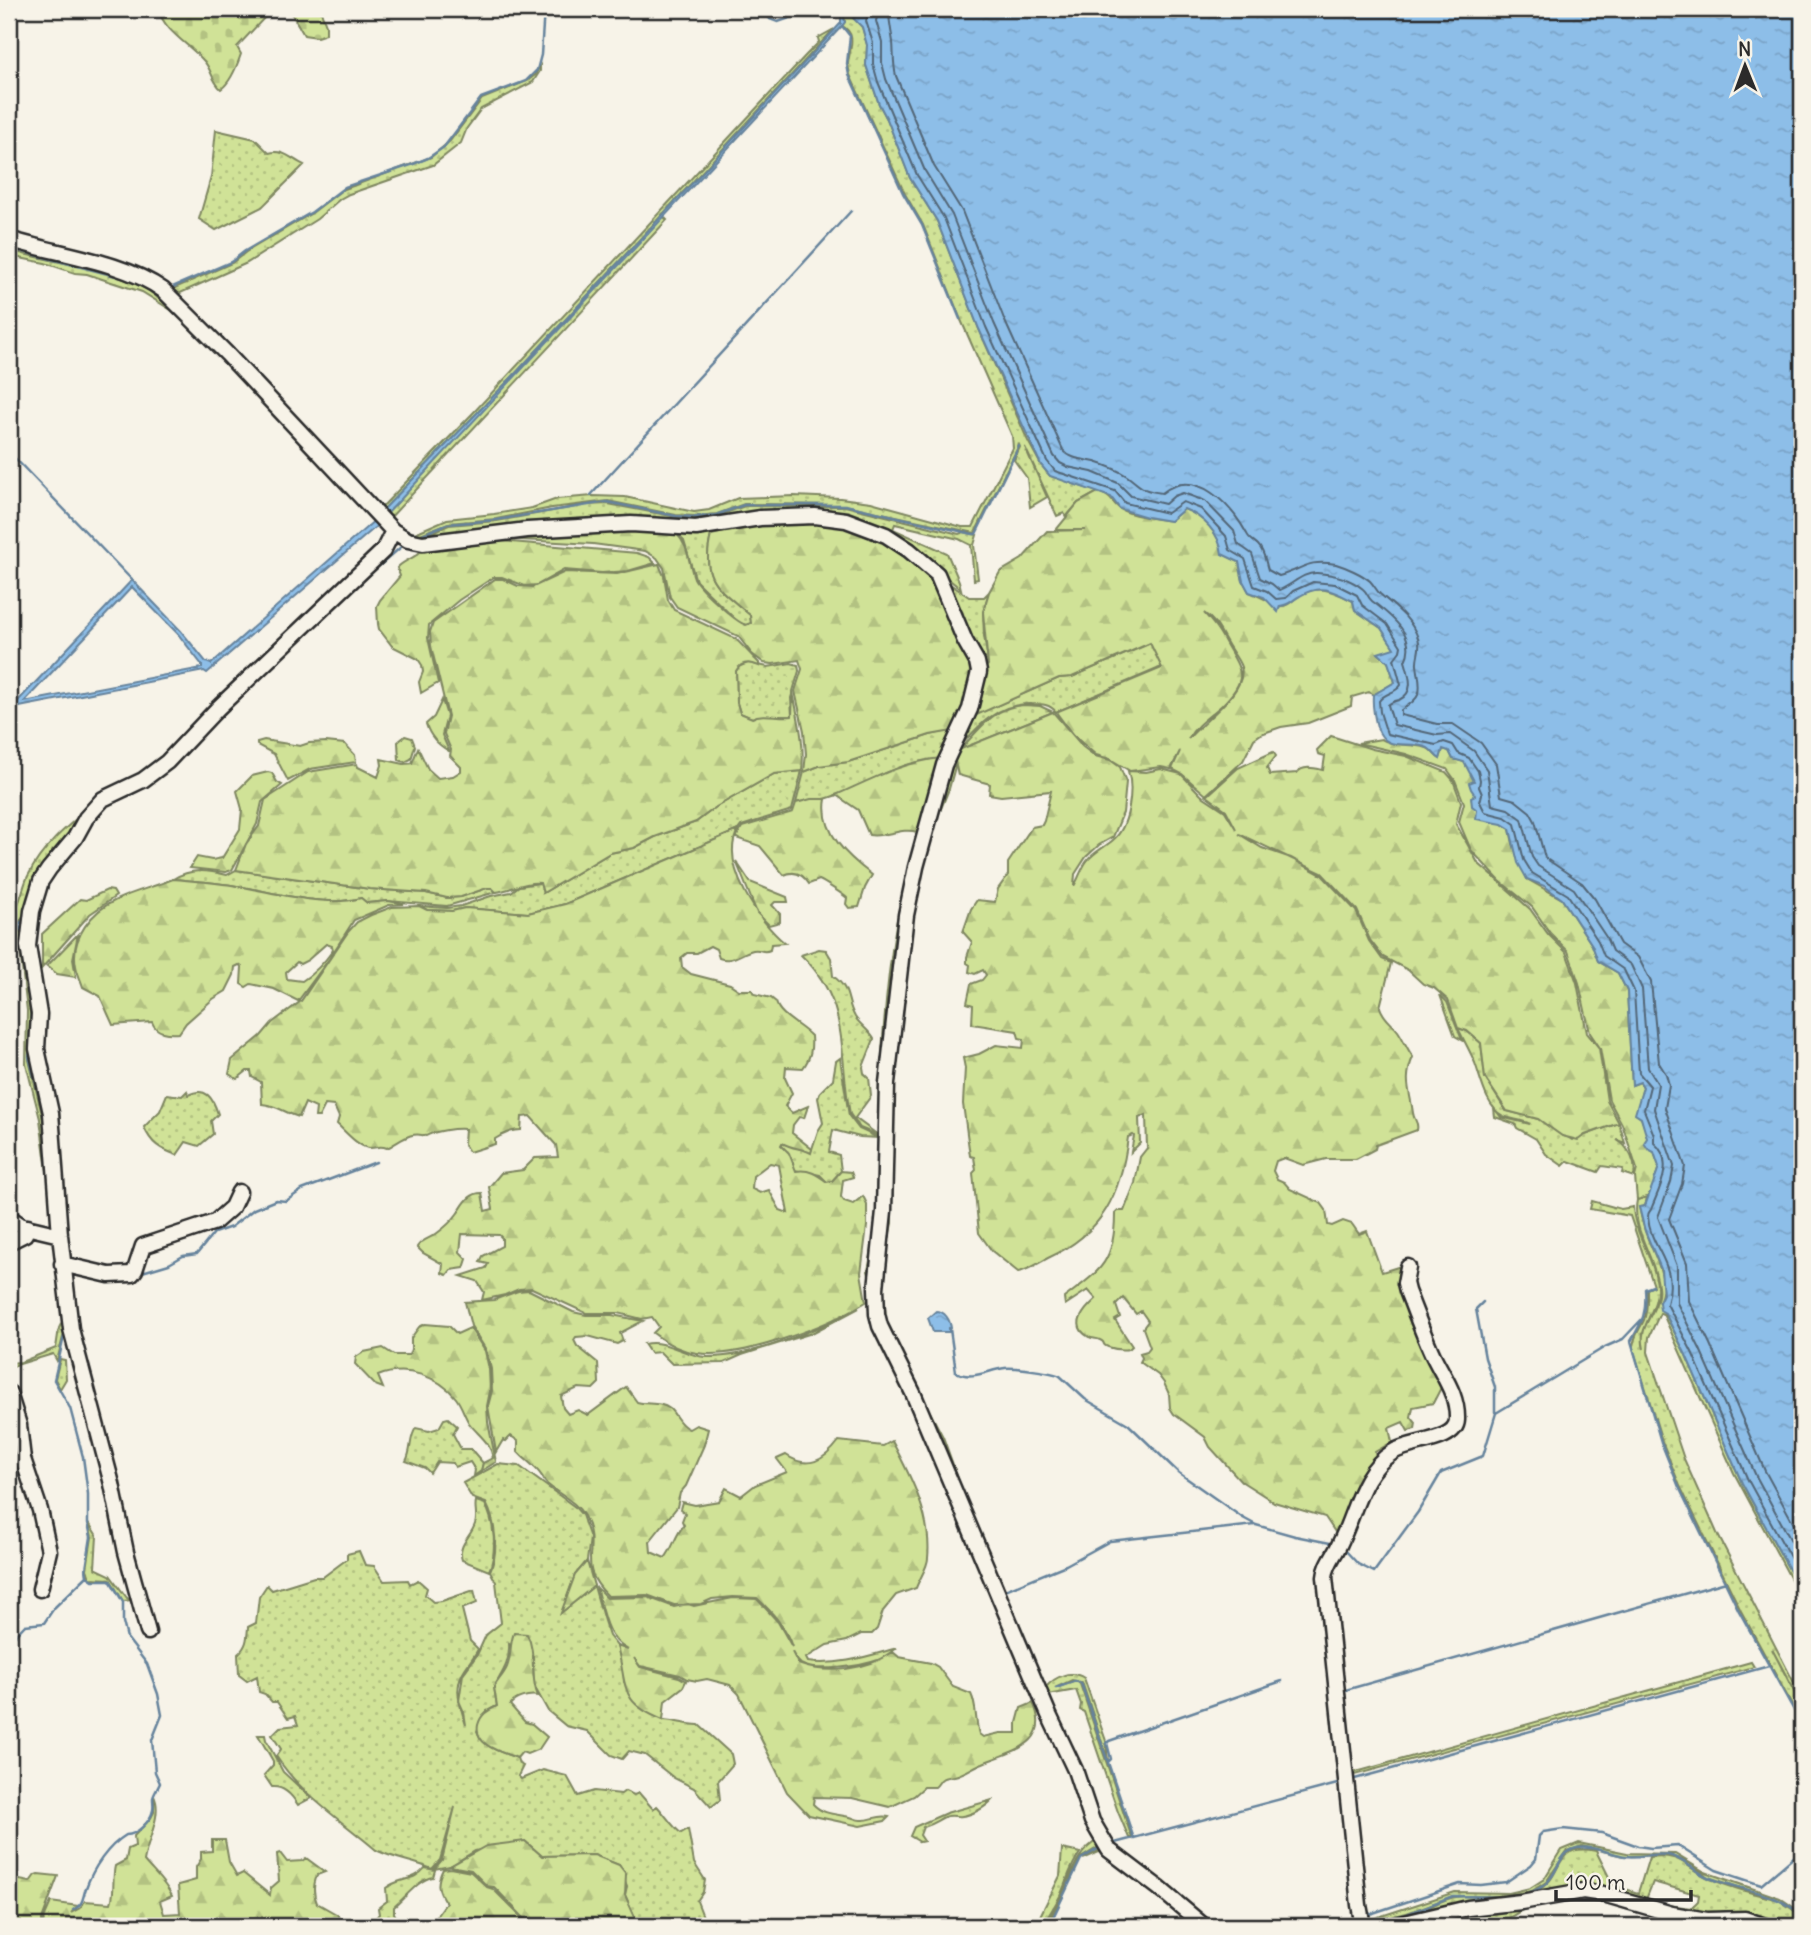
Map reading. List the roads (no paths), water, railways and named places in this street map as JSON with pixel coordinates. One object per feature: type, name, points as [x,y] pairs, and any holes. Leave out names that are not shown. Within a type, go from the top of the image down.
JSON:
[{"type":"street","points":[[9,239],[118,268],[163,290],[228,354],[281,414],[393,531],[408,540],[424,543],[527,530],[631,524],[695,528],[761,517],[832,517],[887,535],[937,574],[977,662],[979,672],[970,709],[944,765],[919,854],[906,915],[887,1083],[884,1211],[876,1288],[877,1314],[1075,1770],[1102,1842],[1204,1926]]},
{"type":"street","points":[[148,1632],[71,1329],[62,1264],[51,1113],[37,1049],[38,1014],[28,946],[32,911],[41,881],[60,853],[75,838],[86,818],[103,799],[144,780],[167,762],[228,698],[383,551],[393,531]]},
{"type":"street","points":[[62,1264],[109,1275],[131,1274],[135,1270],[143,1246],[215,1222],[232,1207],[239,1192]]},
{"type":"street","points":[[9,1217],[22,1226],[60,1235]]},
{"type":"street","points":[[9,1242],[25,1234],[28,1227]]},
{"type":"street","points":[[1363,1926],[1345,1782],[1325,1571],[1341,1542],[1362,1489],[1379,1463],[1402,1446],[1446,1435],[1457,1423],[1455,1397],[1424,1337],[1407,1291],[1405,1283],[1408,1267]]},
{"type":"street","points":[[9,1394],[19,1425],[23,1458],[40,1510],[49,1551],[40,1589]]},
{"type":"street","points":[[1392,1926],[1468,1908],[1583,1891],[1689,1917],[1707,1920],[1745,1919],[1765,1926]]},
{"type":"street","points":[[1689,1917],[1707,1926]]},
{"type":"water","points":[[865,9],[1802,9],[1802,1593],[1742,1483],[1686,1355],[1665,1313],[1660,1310],[1659,1302],[1663,1294],[1661,1269],[1645,1231],[1639,1207],[1645,1206],[1659,1167],[1654,1152],[1644,1143],[1647,1138],[1641,1118],[1635,1114],[1643,1087],[1640,1082],[1632,1085],[1627,991],[1618,973],[1598,961],[1592,945],[1562,899],[1544,886],[1527,879],[1518,863],[1510,829],[1502,824],[1476,819],[1477,810],[1472,806],[1471,797],[1475,795],[1469,783],[1474,781],[1464,762],[1453,759],[1449,751],[1443,749],[1440,759],[1428,748],[1392,743],[1381,735],[1374,715],[1373,695],[1395,682],[1388,662],[1378,653],[1394,648],[1381,628],[1355,610],[1353,601],[1327,590],[1314,590],[1280,606],[1278,612],[1264,597],[1249,592],[1243,581],[1239,562],[1222,554],[1214,533],[1198,516],[1184,509],[1170,521],[1120,509],[1111,497],[1050,476],[1041,465],[979,329],[937,221],[910,178],[879,104],[866,65],[867,45],[862,27],[853,18]]},
{"type":"water","points":[[843,13],[845,22],[842,26],[385,516],[382,511],[514,375],[841,23]]},
{"type":"water","points":[[376,519],[379,524],[207,673],[204,671],[9,709],[9,705],[16,703],[132,580],[181,631],[206,662],[211,664]],"holes":[[[132,587],[178,634],[202,668],[24,702]]]},
{"type":"water","points":[[936,1311],[948,1319],[951,1328],[949,1332],[933,1332],[928,1318]]},
{"type":"waterway","points":[[168,289],[231,262],[312,212],[345,187],[411,165],[444,147],[481,98],[526,81],[537,70],[541,55],[544,9]]},
{"type":"waterway","points":[[763,9],[770,19],[778,22],[801,14],[826,17],[862,13]]},
{"type":"waterway","points":[[842,26],[850,36],[847,64],[849,75],[903,193],[922,225],[960,319]]},
{"type":"waterway","points":[[591,495],[851,211]]},
{"type":"waterway","points":[[9,248],[127,279],[150,290]]},
{"type":"waterway","points":[[418,536],[447,524],[496,520],[607,502],[676,516],[695,517],[716,515],[744,505],[845,505],[976,534],[1019,446]]},
{"type":"waterway","points":[[9,452],[132,580]]},
{"type":"waterway","points":[[361,582],[401,547]]},
{"type":"waterway","points":[[9,684],[15,703]]},
{"type":"waterway","points":[[205,732],[252,685]]},
{"type":"waterway","points":[[124,797],[143,788]]},
{"type":"waterway","points":[[9,932],[25,919]]},
{"type":"waterway","points":[[19,925],[23,938]]},
{"type":"waterway","points":[[28,990],[31,1011],[29,1057],[44,1114]]},
{"type":"waterway","points":[[139,1273],[169,1264],[183,1256],[197,1254],[214,1233],[231,1227],[254,1209],[276,1200],[286,1201],[302,1190],[376,1162]]},
{"type":"waterway","points":[[1653,1286],[1645,1289],[1643,1316],[1631,1341],[1661,1442],[1679,1487],[1739,1611],[1802,1725]]},
{"type":"waterway","points":[[1483,1302],[1476,1309],[1485,1358],[1495,1387],[1495,1412]]},
{"type":"waterway","points":[[1344,1549],[1358,1564],[1374,1572],[1418,1512],[1441,1473],[1483,1456],[1496,1413],[1605,1347],[1623,1339],[1642,1319]]},
{"type":"waterway","points":[[950,1329],[956,1372],[974,1375],[1010,1368],[1060,1376],[1085,1399],[1128,1424],[1179,1473],[1243,1518],[1256,1525],[1335,1544]]},
{"type":"waterway","points":[[65,1332],[54,1380],[70,1408],[83,1457],[91,1537],[87,1576]]},
{"type":"waterway","points":[[1005,1590],[1066,1565],[1110,1541],[1255,1525]]},
{"type":"waterway","points":[[9,1642],[25,1625],[44,1623],[54,1608],[87,1576]]},
{"type":"waterway","points":[[73,1910],[81,1903],[93,1873],[107,1851],[126,1835],[143,1827],[149,1819],[160,1783],[155,1772],[152,1740],[162,1715],[158,1694],[147,1664],[127,1638],[123,1622],[123,1602],[110,1580],[93,1580],[87,1576]]},
{"type":"waterway","points":[[1342,1691],[1726,1582]]},
{"type":"waterway","points":[[1351,1780],[1769,1666]]},
{"type":"waterway","points":[[1056,1688],[1075,1681],[1081,1683],[1134,1839]]},
{"type":"waterway","points":[[1108,1762],[1111,1759],[1107,1743],[1109,1741],[1282,1681]]},
{"type":"waterway","points":[[1111,1844],[1341,1783]]},
{"type":"waterway","points":[[1370,1914],[1460,1884],[1506,1882],[1536,1859],[1539,1836],[1543,1832],[1563,1829],[1602,1833],[1651,1848],[1678,1846],[1716,1870],[1761,1885],[1802,1850]]},
{"type":"waterway","points":[[1049,1926],[1081,1859],[1101,1847]]},
{"type":"waterway","points":[[1517,1896],[1547,1883],[1560,1861],[1571,1850],[1589,1848],[1625,1856],[1668,1855],[1710,1878],[1785,1903],[1802,1918]]},
{"type":"waterway","points":[[1368,1924],[1407,1914],[1453,1896],[1507,1897]]}]
